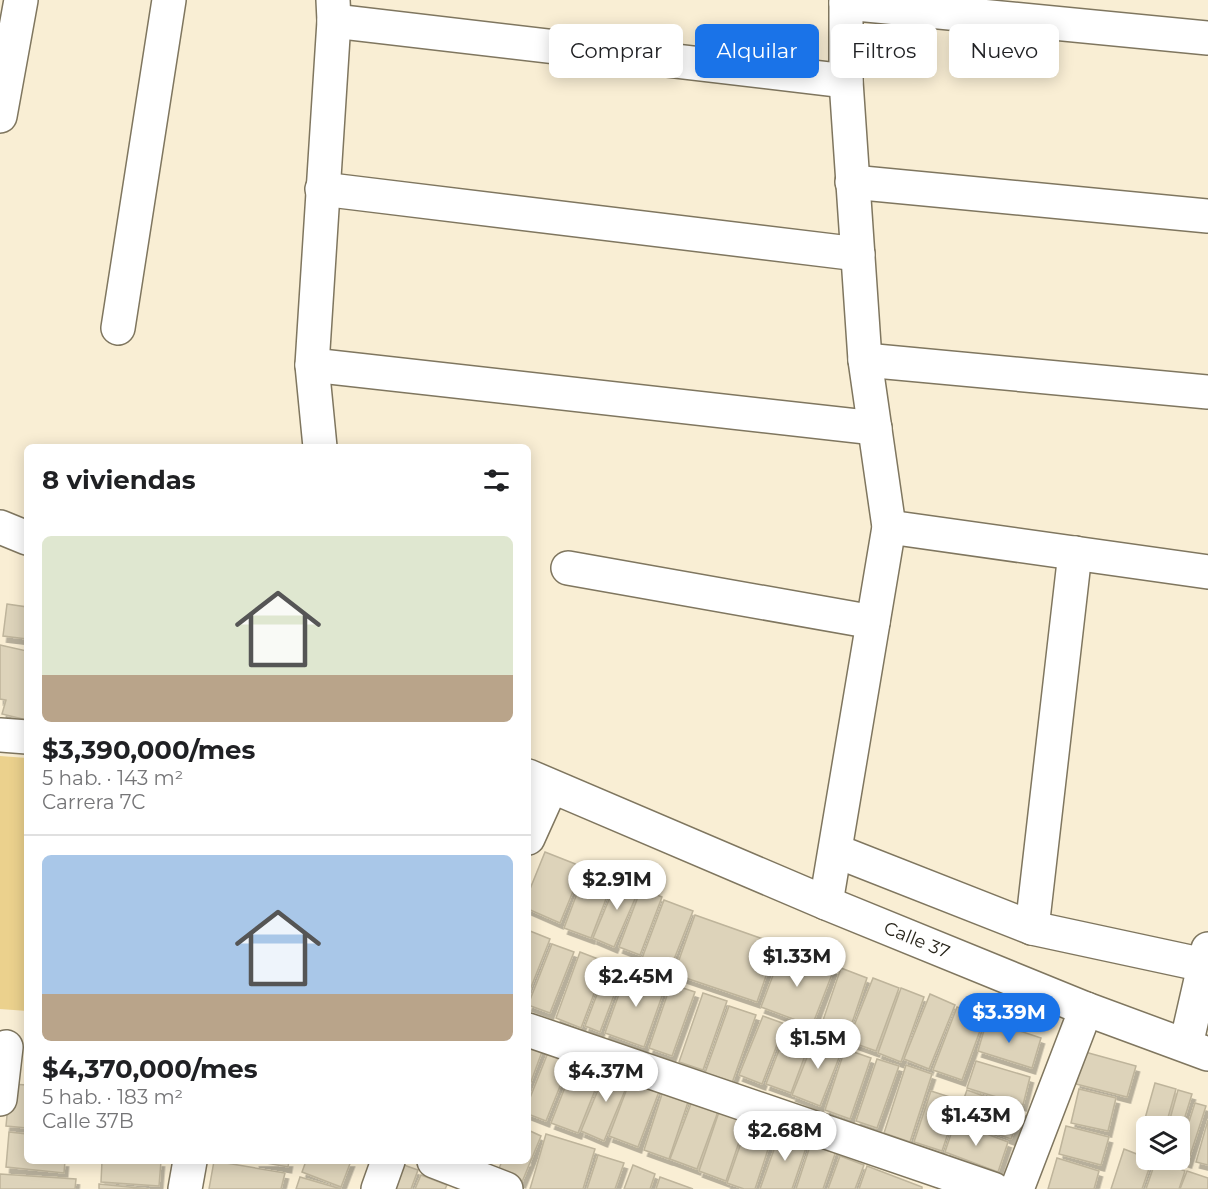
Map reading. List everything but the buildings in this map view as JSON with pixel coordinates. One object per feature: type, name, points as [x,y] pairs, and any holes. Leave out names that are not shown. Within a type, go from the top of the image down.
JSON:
[{"type":"street","points":[[0,116],[21,0]]},
{"type":"street","points":[[118,328],[169,0]]},
{"type":"street","points":[[826,903],[888,527],[865,360],[846,81],[846,1],[1208,38]]},
{"type":"street","points":[[320,444],[312,365],[333,10],[846,81]]},
{"type":"street","points":[[852,182],[1208,216]]},
{"type":"street","points":[[322,189],[858,254]]},
{"type":"street","points":[[865,360],[1208,392]]},
{"type":"street","points":[[312,365],[874,428]]},
{"type":"street","points":[[0,527],[24,537]]},
{"type":"street","points":[[888,527],[1208,572]]},
{"type":"street","points":[[1032,928],[1075,553]]},
{"type":"street","points":[[568,568],[873,622]]},
{"type":"street","points":[[0,735],[24,738]]},
{"type":"street","points":[[531,824],[540,782]]},
{"type":"street","name":"Calle 37","points":[[540,782],[826,903],[1086,1009],[1197,1049]]},
{"type":"street","points":[[836,851],[1032,928],[1206,957],[1197,1049]]},
{"type":"street","points":[[1017,1189],[1086,1009]]},
{"type":"street","points":[[531,1031],[993,1189]]},
{"type":"street","points":[[0,1100],[11,1048]]},
{"type":"street","points":[[185,1189],[189,1164]]},
{"type":"street","points":[[378,1189],[387,1164]]},
{"type":"street","points":[[442,1164],[506,1189]]},
{"type":"shaded area","points":[[0,756],[24,758],[24,1011],[0,1009]]}]
